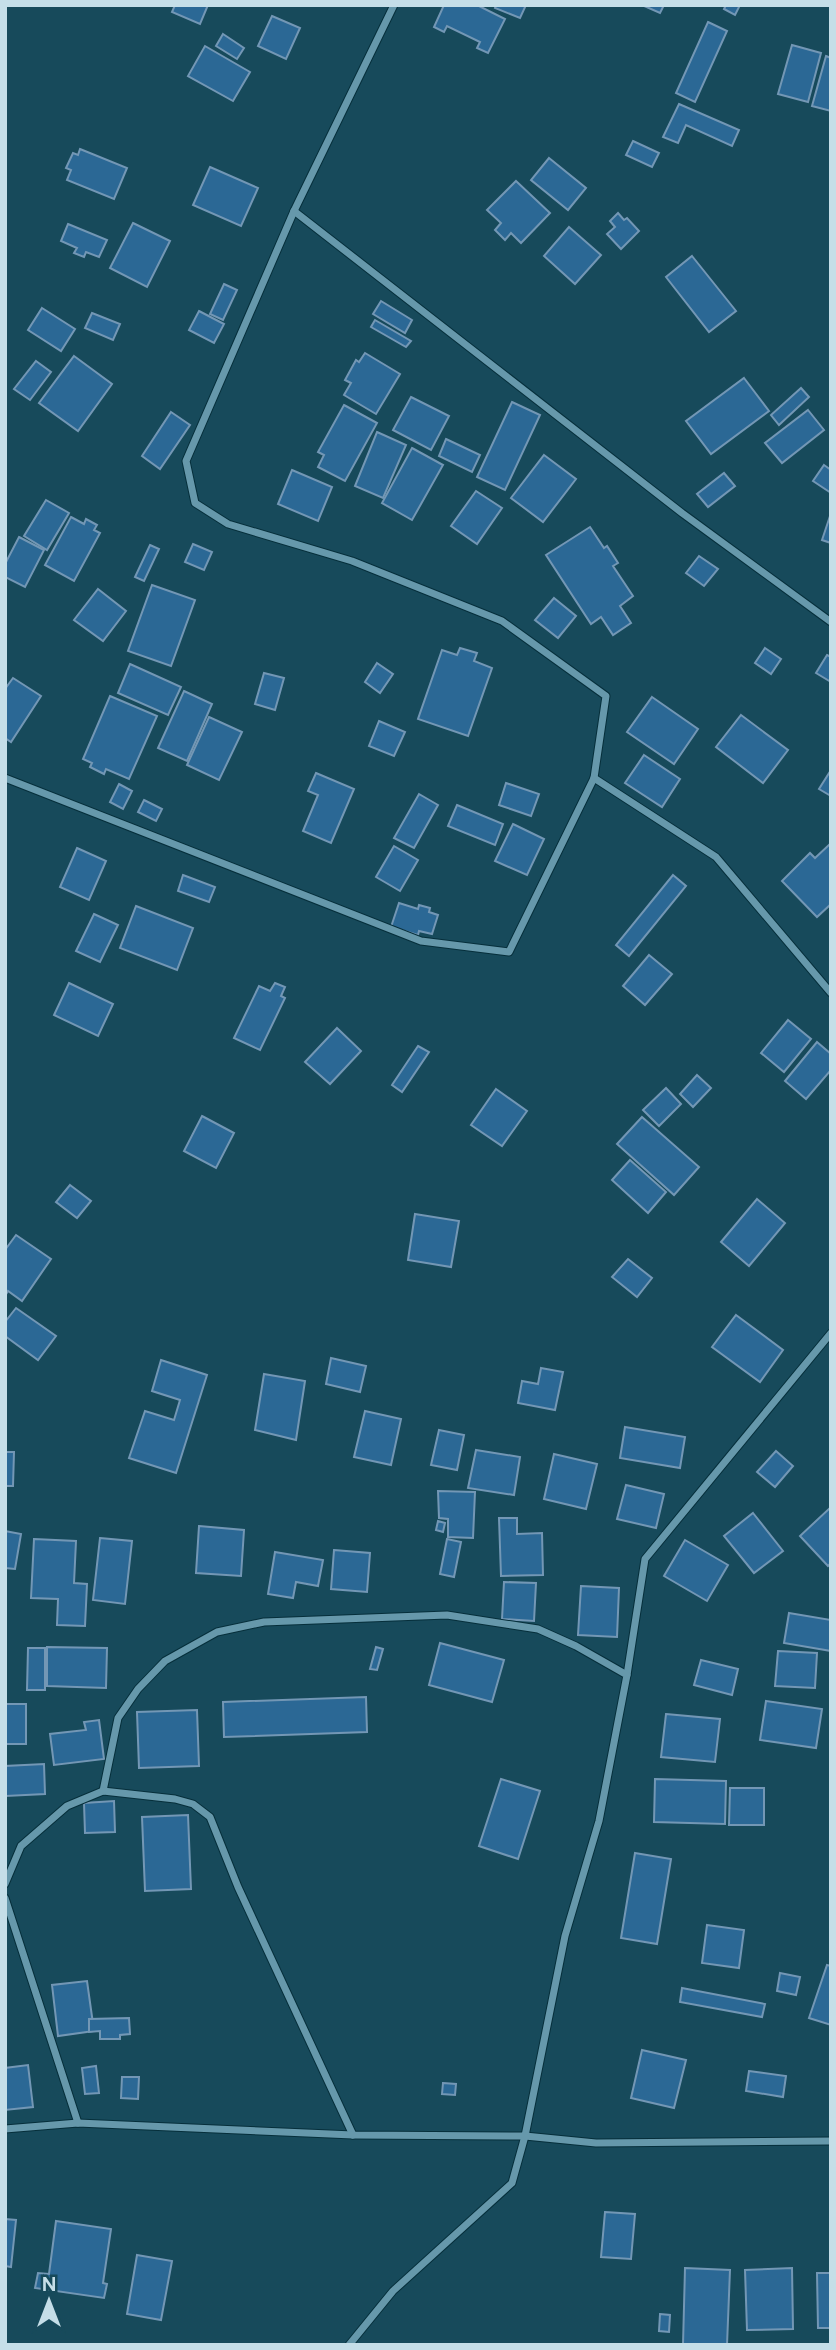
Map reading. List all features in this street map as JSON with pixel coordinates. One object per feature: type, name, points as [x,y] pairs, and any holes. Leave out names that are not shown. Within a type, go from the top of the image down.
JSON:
[{"type":"street","points":[[5,778],[421,941],[509,952],[594,778],[606,696],[502,621],[352,561],[228,524],[195,503],[186,461],[294,211],[394,5]]},
{"type":"street","points":[[294,211],[682,513],[831,622]]},
{"type":"street","points":[[594,778],[716,857],[831,993]]},
{"type":"street","points":[[349,2345],[393,2291],[512,2183],[525,2136],[565,1936],[599,1821],[627,1675],[645,1559],[831,1333]]},
{"type":"street","points":[[103,1791],[118,1718],[138,1689],[165,1661],[217,1632],[264,1622],[447,1615],[538,1629],[576,1646],[627,1675]]},
{"type":"street","points":[[5,1884],[21,1846],[67,1807],[103,1791],[175,1799],[193,1804],[210,1817],[238,1886],[353,2135]]},
{"type":"street","points":[[5,1898],[78,2123]]},
{"type":"street","points":[[5,2129],[78,2123],[353,2135],[525,2136],[596,2143],[831,2141]]},
{"type":"building","points":[[175,5],[208,5],[200,24],[172,12]]},
{"type":"building","points":[[444,5],[477,5],[505,19],[488,53],[477,48],[480,42],[447,26],[444,32],[434,27]]},
{"type":"building","points":[[496,5],[526,5],[520,18],[495,8]]},
{"type":"building","points":[[642,5],[664,5],[660,13]]},
{"type":"building","points":[[726,5],[740,5],[735,15],[724,9]]},
{"type":"building","points":[[272,16],[300,28],[286,59],[258,46]]},
{"type":"building","points":[[708,22],[727,31],[695,102],[676,93]]},
{"type":"building","points":[[223,34],[244,48],[237,59],[216,46]]},
{"type":"building","points":[[792,45],[821,53],[808,102],[778,94]]},
{"type":"building","points":[[205,46],[250,72],[233,101],[188,76]]},
{"type":"building","points":[[826,56],[831,58],[831,111],[812,106]]},
{"type":"building","points":[[679,104],[739,130],[732,146],[686,125],[678,143],[663,137]]},
{"type":"building","points":[[633,141],[659,153],[652,167],[626,155]]},
{"type":"building","points":[[80,149],[127,168],[114,199],[67,180],[71,170],[66,168],[73,153],[78,155]]},
{"type":"building","points":[[549,158],[586,188],[568,210],[531,180]]},
{"type":"building","points":[[210,167],[258,188],[241,226],[193,205]]},
{"type":"building","points":[[516,181],[550,213],[521,243],[511,233],[505,240],[495,230],[501,223],[487,210]]},
{"type":"building","points":[[618,213],[639,231],[621,249],[607,234],[615,227],[610,221]]},
{"type":"building","points":[[133,223],[170,241],[147,287],[110,268]]},
{"type":"building","points":[[68,224],[107,240],[99,257],[86,252],[84,257],[74,253],[77,248],[61,241]]},
{"type":"building","points":[[569,227],[601,255],[575,284],[544,256]]},
{"type":"building","points":[[692,256],[736,311],[709,332],[666,277]]},
{"type":"building","points":[[224,284],[237,290],[223,320],[210,314]]},
{"type":"building","points":[[381,301],[412,320],[405,333],[373,314]]},
{"type":"building","points":[[42,308],[75,329],[61,351],[28,330]]},
{"type":"building","points":[[199,311],[224,324],[214,343],[189,330]]},
{"type":"building","points":[[92,313],[120,324],[113,340],[85,328]]},
{"type":"building","points":[[375,320],[411,341],[406,347],[371,327]]},
{"type":"building","points":[[365,353],[400,374],[376,414],[344,395],[351,383],[345,380],[356,360],[359,362]]},
{"type":"building","points":[[74,356],[112,384],[78,431],[39,403]]},
{"type":"building","points":[[36,361],[51,372],[30,400],[14,389]]},
{"type":"building","points":[[744,378],[769,411],[711,454],[686,421]]},
{"type":"building","points":[[801,388],[809,397],[779,425],[771,415]]},
{"type":"building","points":[[411,397],[449,416],[431,450],[393,430]]},
{"type":"building","points":[[512,402],[540,415],[505,490],[477,477]]},
{"type":"building","points":[[344,405],[377,423],[345,481],[318,467],[324,455],[318,452]]},
{"type":"building","points":[[808,410],[824,430],[782,463],[765,443]]},
{"type":"building","points":[[171,412],[190,425],[160,469],[142,456]]},
{"type":"building","points":[[377,432],[406,445],[383,498],[355,486]]},
{"type":"building","points":[[446,439],[480,455],[472,472],[439,456]]},
{"type":"building","points":[[412,448],[443,465],[412,520],[382,503]]},
{"type":"building","points":[[544,455],[576,479],[543,522],[511,498]]},
{"type":"building","points":[[824,465],[831,470],[831,493],[813,481]]},
{"type":"building","points":[[292,470],[332,487],[318,521],[278,504]]},
{"type":"building","points":[[724,473],[735,486],[708,507],[697,494]]},
{"type":"building","points":[[476,491],[502,508],[477,544],[451,526]]},
{"type":"building","points":[[46,500],[69,513],[47,550],[24,536]]},
{"type":"building","points":[[71,517],[84,524],[86,519],[97,525],[94,530],[100,533],[74,581],[45,565]]},
{"type":"building","points":[[831,517],[831,543],[822,540]]},
{"type":"building","points":[[590,527],[618,563],[613,566],[633,596],[620,606],[631,623],[613,635],[601,617],[591,624],[546,555]]},
{"type":"building","points":[[19,537],[44,550],[25,587],[5,577],[5,564]]},
{"type":"building","points":[[193,544],[212,552],[204,570],[185,562]]},
{"type":"building","points":[[150,545],[159,549],[144,581],[135,577]]},
{"type":"building","points":[[699,556],[718,569],[704,586],[686,573]]},
{"type":"building","points":[[152,585],[195,600],[171,666],[128,651]]},
{"type":"building","points":[[98,589],[126,611],[103,641],[74,620]]},
{"type":"building","points":[[554,598],[576,616],[558,638],[535,620]]},
{"type":"building","points":[[460,648],[477,653],[474,661],[492,668],[468,736],[418,719],[442,650],[457,655]]},
{"type":"building","points":[[765,648],[781,659],[771,674],[755,663]]},
{"type":"building","points":[[827,655],[831,657],[831,682],[816,673]]},
{"type":"building","points":[[377,663],[393,674],[380,693],[365,682]]},
{"type":"building","points":[[130,664],[181,687],[168,715],[118,693]]},
{"type":"building","points":[[264,673],[284,678],[275,710],[255,704]]},
{"type":"building","points":[[13,678],[41,696],[11,742],[5,738],[5,689]]},
{"type":"building","points":[[184,691],[212,704],[187,761],[158,748]]},
{"type":"building","points":[[110,696],[157,716],[129,779],[106,769],[104,774],[90,767],[92,763],[83,759]]},
{"type":"building","points":[[652,697],[698,729],[674,764],[627,732]]},
{"type":"building","points":[[741,715],[788,750],[763,783],[716,747]]},
{"type":"building","points":[[209,717],[242,732],[219,780],[187,765]]},
{"type":"building","points":[[379,721],[405,732],[394,756],[369,746]]},
{"type":"building","points":[[644,755],[680,779],[662,807],[625,783]]},
{"type":"building","points":[[831,770],[831,796],[819,789]]},
{"type":"building","points":[[316,773],[354,789],[331,843],[303,831],[318,795],[308,791]]},
{"type":"building","points":[[506,783],[539,794],[531,816],[499,805]]},
{"type":"building","points":[[119,784],[132,791],[123,809],[110,802]]},
{"type":"building","points":[[419,794],[438,805],[414,848],[394,838]]},
{"type":"building","points":[[144,800],[162,809],[156,821],[138,812]]},
{"type":"building","points":[[457,805],[503,824],[495,845],[448,826]]},
{"type":"building","points":[[513,824],[544,839],[527,875],[495,861]]},
{"type":"building","points":[[831,843],[831,904],[817,917],[782,881],[810,853],[815,858]]},
{"type":"building","points":[[394,846],[418,860],[400,891],[376,877]]},
{"type":"building","points":[[77,848],[106,861],[89,900],[60,887]]},
{"type":"building","points":[[183,875],[215,887],[209,902],[178,891]]},
{"type":"building","points":[[673,875],[686,886],[629,956],[616,945]]},
{"type":"building","points":[[399,903],[418,909],[419,905],[430,908],[429,912],[438,915],[432,934],[419,931],[418,935],[391,927]]},
{"type":"building","points":[[136,906],[193,928],[177,970],[120,948]]},
{"type":"building","points":[[94,914],[118,925],[100,962],[76,951]]},
{"type":"building","points":[[649,955],[672,974],[645,1005],[623,986]]},
{"type":"building","points":[[69,983],[113,1004],[98,1036],[54,1015]]},
{"type":"building","points":[[275,983],[285,987],[281,996],[285,998],[260,1050],[234,1038],[259,986],[270,991]]},
{"type":"building","points":[[788,1020],[811,1039],[784,1072],[761,1053]]},
{"type":"building","points":[[337,1028],[361,1051],[330,1084],[305,1062]]},
{"type":"building","points":[[817,1042],[831,1054],[831,1070],[806,1099],[785,1081]]},
{"type":"building","points":[[418,1046],[429,1052],[402,1092],[392,1085]]},
{"type":"building","points":[[697,1075],[711,1088],[693,1107],[680,1094]]},
{"type":"building","points":[[666,1088],[681,1104],[659,1126],[643,1110]]},
{"type":"building","points":[[496,1089],[527,1111],[502,1146],[471,1125]]},
{"type":"building","points":[[202,1116],[234,1133],[216,1168],[184,1151]]},
{"type":"building","points":[[642,1117],[699,1167],[674,1195],[617,1144]]},
{"type":"building","points":[[630,1160],[666,1192],[648,1213],[612,1180]]},
{"type":"building","points":[[70,1185],[91,1201],[77,1218],[56,1202]]},
{"type":"building","points":[[757,1199],[785,1223],[749,1266],[721,1242]]},
{"type":"building","points":[[415,1214],[459,1221],[451,1267],[408,1260]]},
{"type":"building","points":[[16,1235],[51,1259],[22,1301],[8,1291],[5,1296],[5,1250]]},
{"type":"building","points":[[628,1259],[652,1278],[637,1297],[612,1277]]},
{"type":"building","points":[[16,1308],[56,1336],[38,1360],[5,1336],[5,1322]]},
{"type":"building","points":[[736,1315],[783,1350],[760,1382],[712,1347]]},
{"type":"building","points":[[331,1358],[366,1366],[360,1392],[326,1384]]},
{"type":"building","points":[[161,1360],[207,1375],[176,1473],[129,1458],[145,1411],[174,1420],[180,1400],[152,1391]]},
{"type":"building","points":[[541,1368],[563,1372],[555,1410],[518,1403],[522,1381],[538,1384]]},
{"type":"building","points":[[264,1374],[305,1381],[296,1440],[255,1430]]},
{"type":"building","points":[[365,1411],[401,1419],[391,1465],[354,1457]]},
{"type":"building","points":[[625,1427],[685,1437],[680,1468],[620,1458]]},
{"type":"building","points":[[439,1430],[464,1435],[457,1470],[431,1465]]},
{"type":"building","points":[[476,1450],[520,1457],[514,1495],[468,1488]]},
{"type":"building","points":[[776,1451],[793,1466],[775,1487],[757,1472]]},
{"type":"building","points":[[5,1452],[14,1452],[13,1486],[5,1486]]},
{"type":"building","points":[[554,1454],[597,1464],[586,1509],[544,1499]]},
{"type":"building","points":[[626,1485],[664,1494],[656,1528],[617,1519]]},
{"type":"building","points":[[438,1491],[475,1492],[473,1538],[448,1537],[448,1519],[439,1518]]},
{"type":"building","points":[[831,1507],[831,1563],[828,1566],[800,1536]]},
{"type":"building","points":[[753,1513],[783,1551],[754,1573],[724,1536]]},
{"type":"building","points":[[499,1518],[517,1518],[517,1534],[542,1533],[543,1575],[501,1576]]},
{"type":"building","points":[[438,1521],[445,1523],[443,1532],[436,1530]]},
{"type":"building","points":[[199,1526],[244,1530],[241,1576],[196,1573]]},
{"type":"building","points":[[5,1531],[21,1534],[15,1569],[5,1568]]},
{"type":"building","points":[[100,1538],[132,1541],[125,1604],[93,1600]]},
{"type":"building","points":[[34,1539],[76,1541],[74,1583],[87,1584],[85,1626],[57,1625],[58,1599],[31,1598]]},
{"type":"building","points":[[447,1539],[461,1542],[454,1577],[440,1574]]},
{"type":"building","points":[[685,1540],[728,1565],[707,1601],[664,1576]]},
{"type":"building","points":[[334,1550],[370,1553],[367,1592],[331,1589]]},
{"type":"building","points":[[275,1552],[323,1560],[318,1586],[296,1582],[293,1598],[268,1594]]},
{"type":"building","points":[[504,1582],[536,1583],[534,1621],[502,1619]]},
{"type":"building","points":[[581,1586],[619,1588],[617,1637],[578,1635]]},
{"type":"building","points":[[789,1613],[831,1620],[831,1651],[784,1643]]},
{"type":"building","points":[[440,1643],[504,1660],[492,1702],[429,1685]]},
{"type":"building","points":[[47,1647],[107,1648],[106,1688],[47,1686]]},
{"type":"building","points":[[376,1647],[383,1649],[377,1670],[370,1669]]},
{"type":"building","points":[[28,1648],[45,1648],[45,1690],[27,1690]]},
{"type":"building","points":[[778,1651],[817,1653],[815,1688],[775,1686]]},
{"type":"building","points":[[701,1660],[738,1669],[732,1695],[694,1685]]},
{"type":"building","points":[[366,1697],[367,1732],[224,1737],[223,1702]]},
{"type":"building","points":[[766,1701],[822,1709],[816,1748],[760,1740]]},
{"type":"building","points":[[5,1704],[26,1704],[26,1744],[5,1744]]},
{"type":"building","points":[[197,1710],[199,1766],[139,1768],[137,1712]]},
{"type":"building","points":[[666,1714],[720,1719],[715,1762],[661,1757]]},
{"type":"building","points":[[99,1720],[104,1759],[54,1765],[50,1734],[86,1730],[84,1722]]},
{"type":"building","points":[[44,1764],[45,1794],[6,1796],[5,1766]]},
{"type":"building","points":[[501,1779],[540,1791],[518,1859],[479,1846]]},
{"type":"building","points":[[655,1779],[726,1781],[725,1824],[654,1822]]},
{"type":"building","points":[[730,1788],[764,1788],[764,1825],[729,1825]]},
{"type":"building","points":[[114,1801],[115,1832],[85,1833],[84,1803]]},
{"type":"building","points":[[188,1815],[191,1889],[145,1891],[142,1817]]},
{"type":"building","points":[[635,1853],[671,1859],[657,1944],[621,1938]]},
{"type":"building","points":[[707,1925],[744,1930],[739,1968],[702,1963]]},
{"type":"building","points":[[827,1965],[831,1966],[831,2025],[809,2018]]},
{"type":"building","points":[[780,1973],[800,1977],[796,1995],[777,1991]]},
{"type":"building","points":[[87,1981],[94,2031],[58,2036],[52,1985]]},
{"type":"building","points":[[682,1988],[765,2004],[762,2017],[680,2002]]},
{"type":"building","points":[[129,2018],[130,2034],[120,2035],[120,2039],[100,2039],[100,2031],[89,2032],[89,2019]]},
{"type":"building","points":[[642,2050],[686,2060],[674,2108],[631,2098]]},
{"type":"building","points":[[28,2065],[33,2107],[5,2110],[5,2068]]},
{"type":"building","points":[[96,2066],[99,2093],[85,2094],[82,2068]]},
{"type":"building","points":[[749,2071],[786,2076],[783,2097],[746,2091]]},
{"type":"building","points":[[122,2077],[139,2077],[138,2099],[121,2098]]},
{"type":"building","points":[[443,2083],[456,2084],[455,2095],[442,2094]]},
{"type":"building","points":[[605,2212],[635,2214],[631,2259],[601,2257]]},
{"type":"building","points":[[5,2219],[16,2220],[11,2267],[5,2266]]},
{"type":"building","points":[[56,2221],[111,2229],[103,2283],[107,2284],[104,2298],[35,2288],[38,2273],[49,2274]]},
{"type":"building","points":[[137,2255],[172,2261],[161,2320],[127,2314]]},
{"type":"building","points":[[685,2268],[730,2270],[727,2345],[683,2345]]},
{"type":"building","points":[[792,2268],[793,2329],[747,2330],[745,2270]]},
{"type":"building","points":[[817,2273],[831,2273],[831,2328],[818,2328]]},
{"type":"building","points":[[660,2314],[670,2315],[669,2332],[659,2331]]}]
